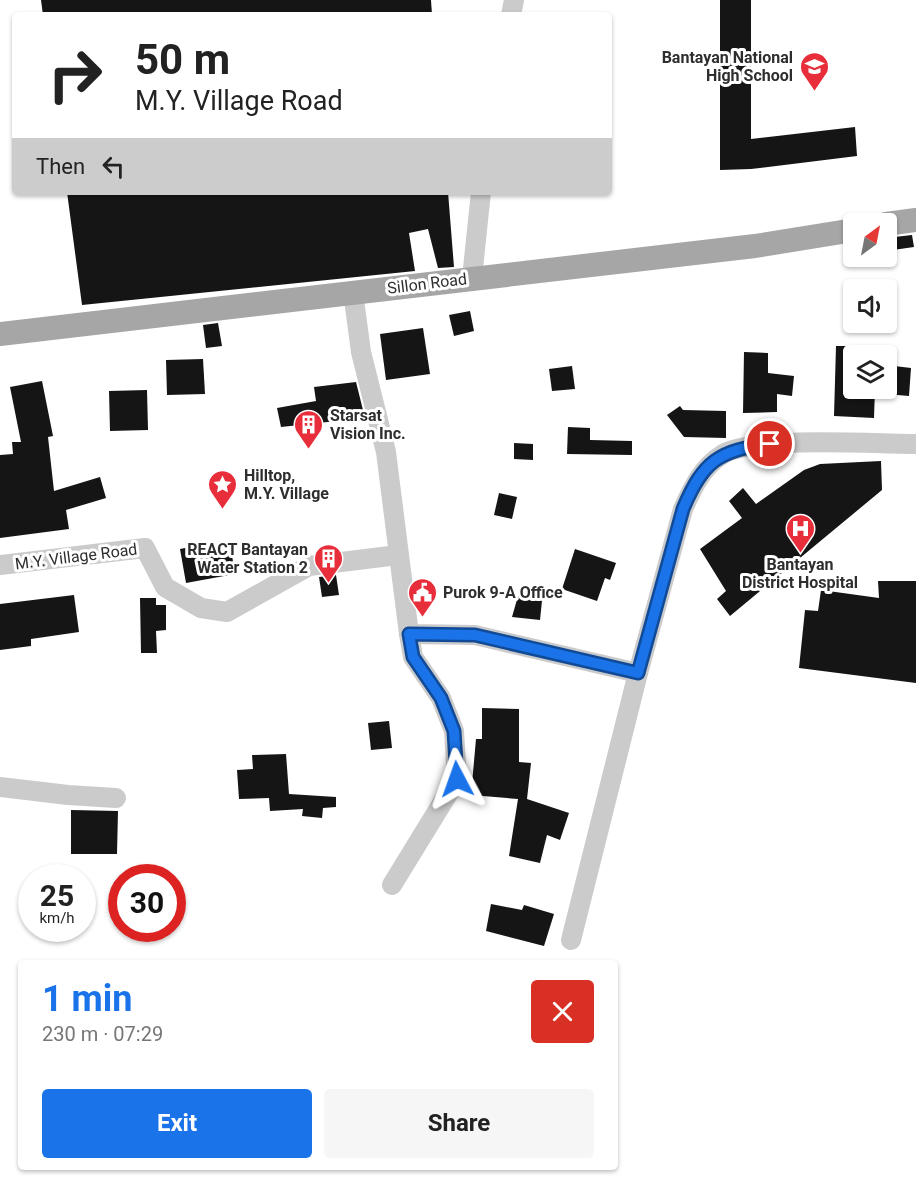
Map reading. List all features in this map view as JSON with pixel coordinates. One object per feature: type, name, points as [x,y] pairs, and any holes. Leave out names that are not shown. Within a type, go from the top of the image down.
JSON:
[{"type":"main road","points":[[897,223],[916,220]]},
{"type":"main road","name":"Sillon Road","points":[[0,334],[755,246],[843,232]]},
{"type":"street","points":[[472,278],[481,195]]},
{"type":"street","points":[[353,292],[361,352],[386,452],[413,657],[441,698],[454,731],[457,779],[392,885]]},
{"type":"street","points":[[571,940],[638,673],[683,509],[694,484],[707,466],[724,454],[744,447],[770,444],[916,444]]},
{"type":"street","name":"M.Y. Village Road","points":[[0,565],[145,548],[165,587],[201,608],[227,612],[309,566],[398,555]]},
{"type":"street","points":[[409,634],[475,635],[638,673]]},
{"type":"street","points":[[0,787],[116,798]]},
{"type":"building","points":[[41,0],[431,0],[432,12],[43,12]]},
{"type":"building","points":[[720,0],[751,0],[751,139],[855,127],[857,156],[751,169],[720,170]]},
{"type":"building","points":[[67,195],[448,195],[454,267],[438,268],[428,229],[409,233],[415,271],[82,305]]},
{"type":"building","points":[[912,235],[914,247],[897,249],[897,237]]},
{"type":"building","points":[[470,311],[474,331],[454,336],[449,315]]},
{"type":"building","points":[[218,323],[222,346],[206,348],[203,325]]},
{"type":"building","points":[[423,328],[430,374],[386,380],[380,334]]},
{"type":"building","points":[[836,346],[843,346],[843,399],[875,399],[874,418],[834,416]]},
{"type":"building","points":[[744,352],[768,353],[768,373],[794,376],[792,396],[777,394],[777,412],[743,413]]},
{"type":"building","points":[[203,359],[205,394],[167,395],[166,360]]},
{"type":"building","points":[[572,366],[575,389],[552,391],[549,369]]},
{"type":"building","points":[[897,366],[911,368],[909,396],[897,395]]},
{"type":"building","points":[[42,381],[53,436],[48,437],[54,491],[100,477],[106,498],[66,510],[69,529],[0,538],[0,455],[13,454],[12,442],[21,442],[10,387]]},
{"type":"building","points":[[356,382],[365,418],[281,427],[277,408],[316,401],[314,387]]},
{"type":"building","points":[[147,390],[148,430],[110,431],[109,391]]},
{"type":"building","points":[[680,406],[683,410],[726,411],[726,438],[684,437],[667,415]]},
{"type":"building","points":[[568,427],[590,428],[590,440],[632,441],[632,455],[567,454]]},
{"type":"building","points":[[514,443],[533,444],[533,460],[514,459]]},
{"type":"building","name":"Bantayan District Hospital","points":[[881,461],[882,490],[730,616],[717,599],[726,591],[700,549],[742,518],[729,501],[743,488],[756,504],[804,470],[820,464]]},
{"type":"building","points":[[499,493],[517,497],[512,519],[494,515]]},
{"type":"building","points":[[211,543],[213,552],[231,549],[235,574],[186,583],[180,549]]},
{"type":"building","points":[[575,549],[616,563],[610,580],[605,578],[597,601],[562,589]]},
{"type":"building","name":"REACT Bantayan Water Station 2","points":[[336,575],[339,595],[322,597],[319,577]]},
{"type":"building","points":[[878,581],[916,581],[916,683],[799,668],[805,610],[818,611],[821,590],[879,598]]},
{"type":"building","points":[[520,589],[543,591],[540,620],[512,617]]},
{"type":"building","points":[[74,595],[79,632],[31,639],[31,646],[0,650],[0,604]]},
{"type":"building","points":[[140,598],[156,598],[156,605],[166,605],[166,630],[156,631],[157,653],[141,653]]},
{"type":"building","points":[[482,708],[519,709],[519,762],[531,763],[527,799],[569,813],[560,840],[547,835],[540,863],[509,856],[518,799],[471,795],[476,739],[482,739]]},
{"type":"building","points":[[389,721],[392,748],[371,750],[368,723]]},
{"type":"building","points":[[286,754],[289,794],[336,797],[336,807],[323,808],[322,818],[302,816],[303,809],[270,811],[269,798],[239,799],[237,770],[253,769],[252,755]]},
{"type":"building","points":[[71,810],[118,811],[117,854],[71,854]]},
{"type":"building","points":[[491,904],[522,910],[524,905],[554,914],[544,946],[486,931]]},
{"type":"place","name":"Bantayan National High School","points":[[814,92]]},
{"type":"place","name":"Starsat Vision Inc.","points":[[309,450]]},
{"type":"place","name":"Hilltop, M.Y. Village","points":[[223,510]]},
{"type":"place","name":"Bantayan District Hospital","points":[[800,554]]},
{"type":"place","name":"REACT Bantayan Water Station 2","points":[[329,584]]},
{"type":"place","name":"Purok 9-A Office","points":[[422,618]]},
{"type":"route","points":[[457,779],[454,731],[441,698],[413,657],[409,634],[475,635],[638,673],[683,509],[694,484],[707,466],[724,454],[744,447],[770,444]]}]
